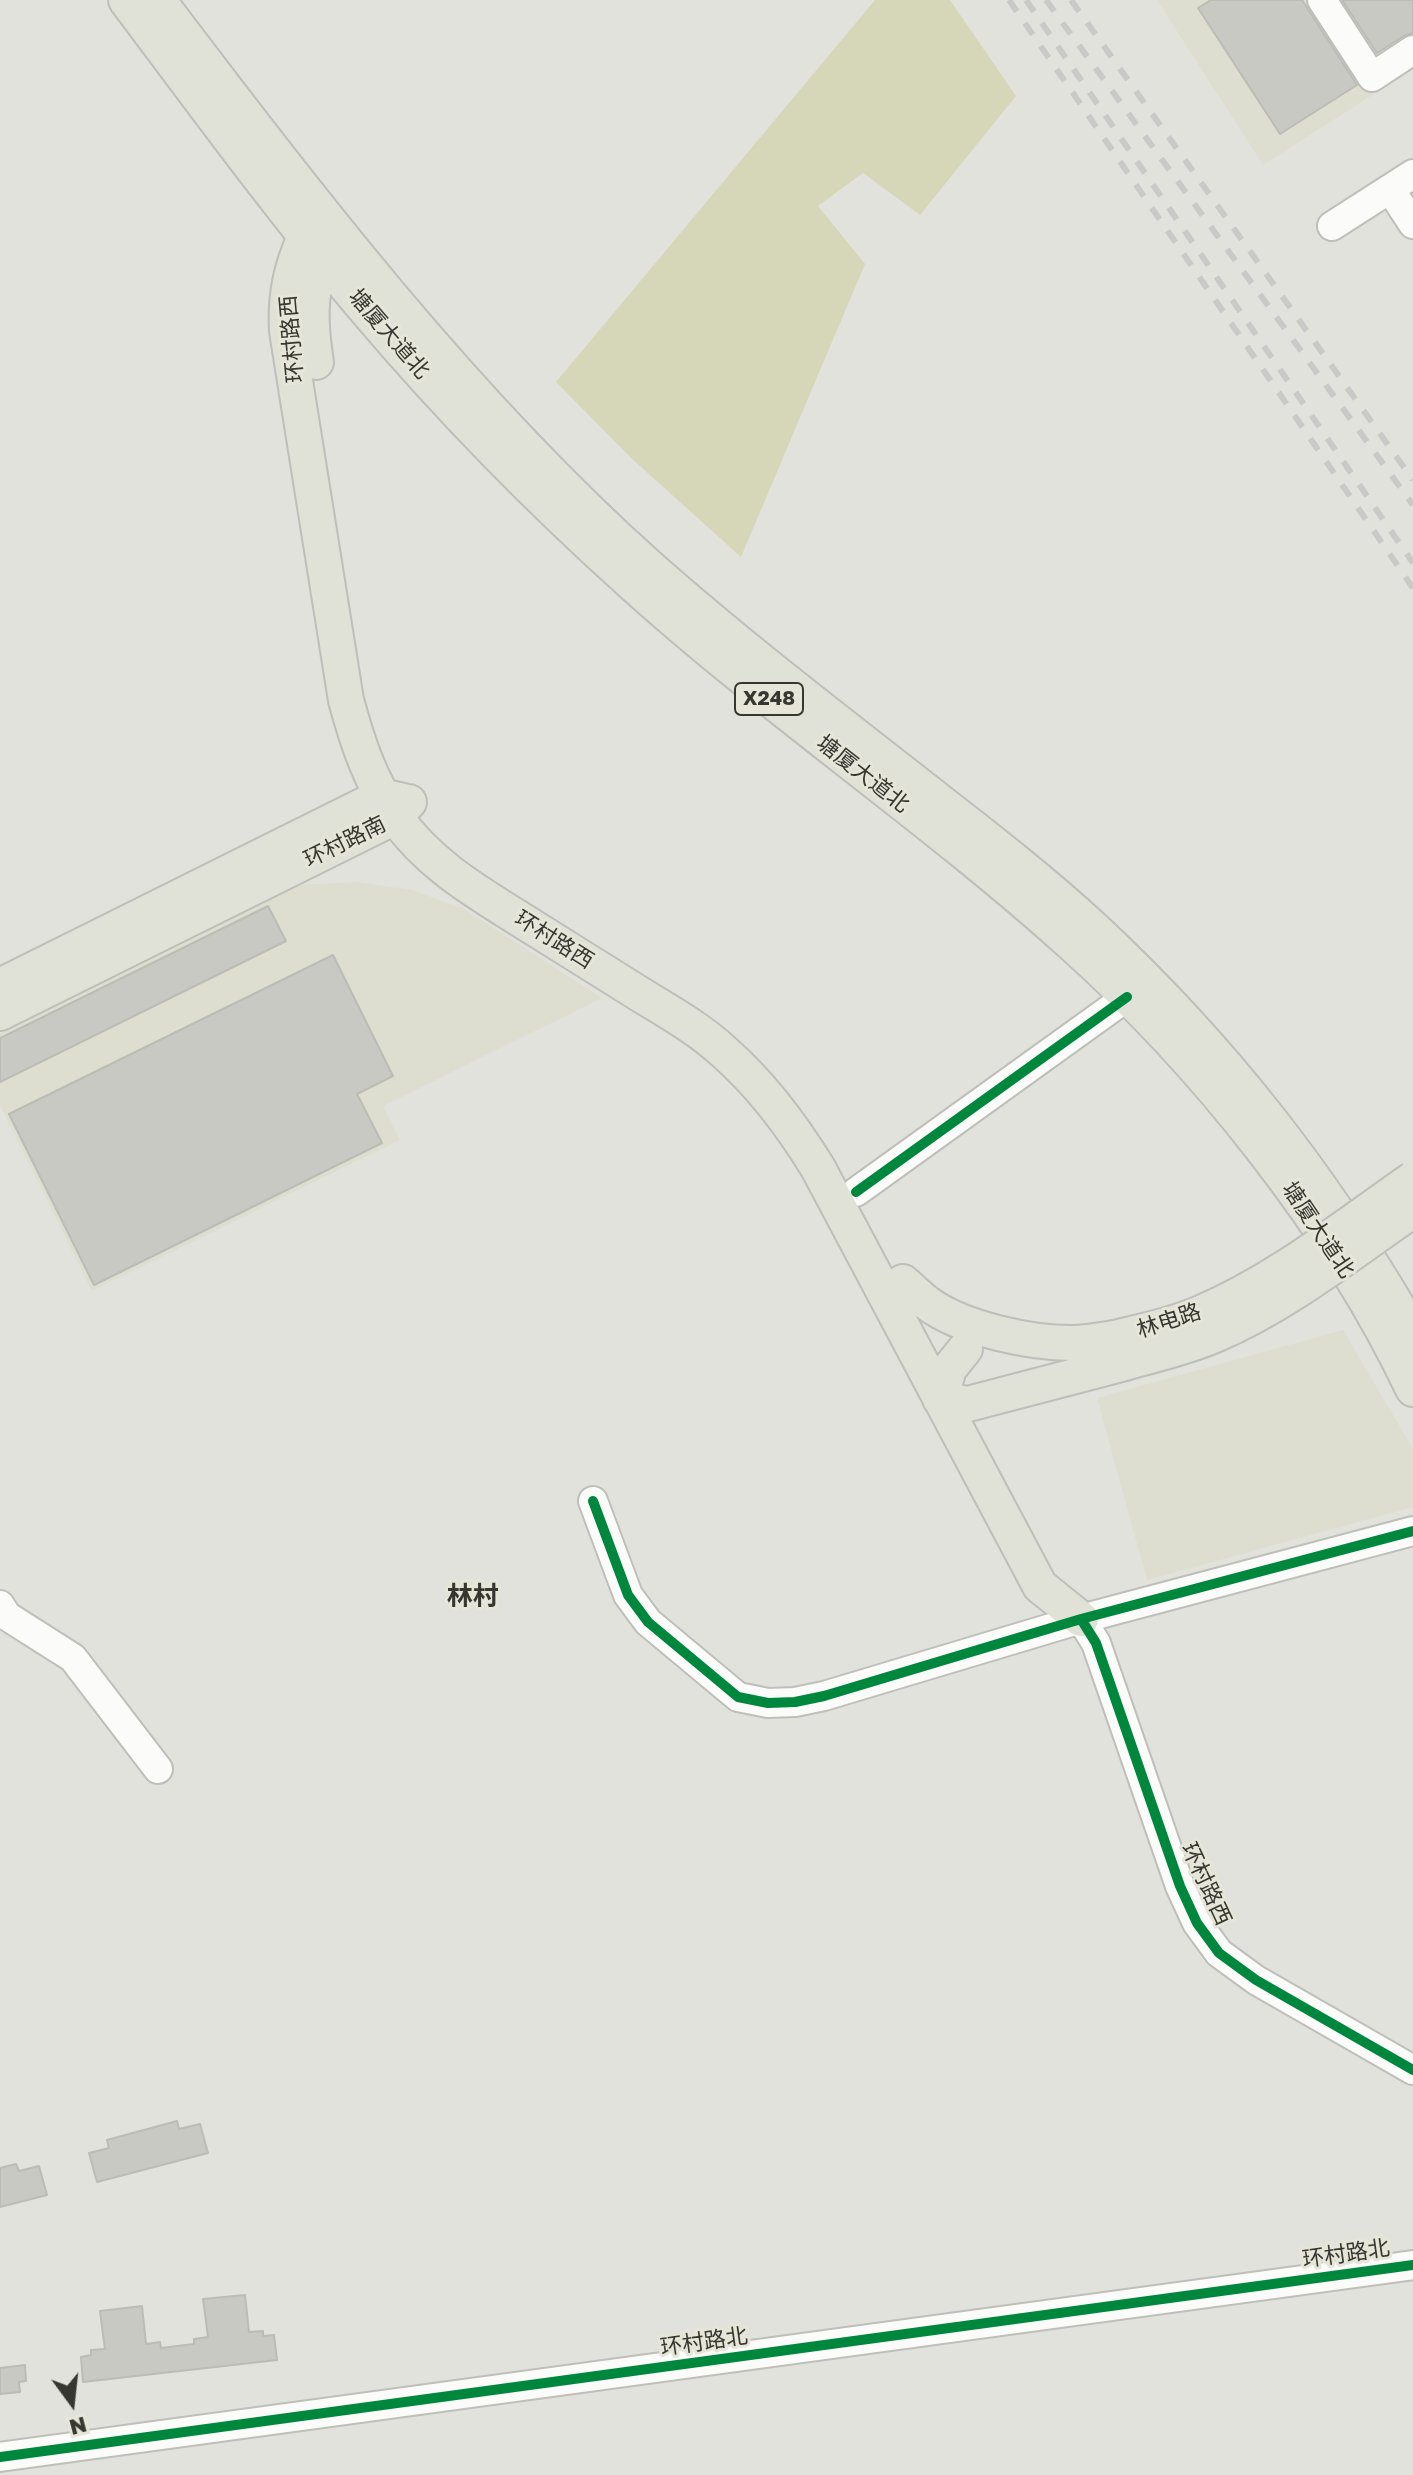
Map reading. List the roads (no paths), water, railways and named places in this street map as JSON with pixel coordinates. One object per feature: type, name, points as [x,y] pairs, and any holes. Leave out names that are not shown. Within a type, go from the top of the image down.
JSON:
[{"type":"main road","name":"塘厦大道北","points":[[126,0],[320,239],[445,361],[573,494],[647,564],[792,686],[1017,862],[1165,998],[1227,1064],[1278,1128],[1377,1270],[1413,1333]]},
{"type":"main road","name":"塘厦大道北","points":[[158,0],[320,239],[405,355],[490,446],[630,582],[717,657],[1000,881],[1074,945],[1127,997],[1206,1081],[1311,1216],[1355,1285],[1413,1389]]},
{"type":"main road","name":"环村路西","points":[[320,239],[294,260],[288,285],[287,331],[346,700],[358,744],[430,857],[464,884],[678,1018],[721,1049],[756,1082],[789,1121],[964,1383]]},
{"type":"main road","name":"环村路西","points":[[395,805],[479,870],[692,1001],[737,1033],[774,1068],[809,1110],[903,1282],[964,1383],[1040,1586],[1081,1619]]},
{"type":"main road","name":"环村路南","points":[[0,986],[395,805]]},
{"type":"main road","name":"环村路南","points":[[0,1013],[395,805]]},
{"type":"main road","name":"林电路","points":[[903,1282],[939,1310],[959,1320],[1000,1333],[1117,1351],[1164,1326],[1239,1295],[1279,1272],[1413,1179]]},
{"type":"main road","name":"林电路","points":[[964,1383],[1117,1351],[1174,1350],[1214,1336],[1292,1294],[1413,1210]]},
{"type":"main road","points":[[964,1383],[979,1338],[1000,1333]]},
{"type":"street","points":[[1322,0],[1372,77],[1413,50]]},
{"type":"street","points":[[1332,226],[1402,181],[1413,224]]},
{"type":"street","points":[[856,1192],[1127,997]]},
{"type":"street","points":[[593,1501],[628,1595],[648,1622],[738,1697],[768,1703],[824,1696],[1081,1619],[1413,1531]]},
{"type":"street","points":[[0,1605],[7,1616],[73,1658],[158,1769]]},
{"type":"street","name":"环村路西","points":[[1081,1619],[1096,1643],[1180,1886],[1197,1923],[1219,1953],[1256,1980],[1413,2070]]},
{"type":"street","name":"环村路北","points":[[0,2457],[1413,2265]]},
{"type":"railway","points":[[1009,0],[1413,588]]},
{"type":"railway","points":[[1026,0],[1413,563]]},
{"type":"railway","points":[[1046,0],[1413,505]]},
{"type":"railway","points":[[1071,0],[1413,480]]},
{"type":"district","name":"林村","points":[[473,1597]]}]
